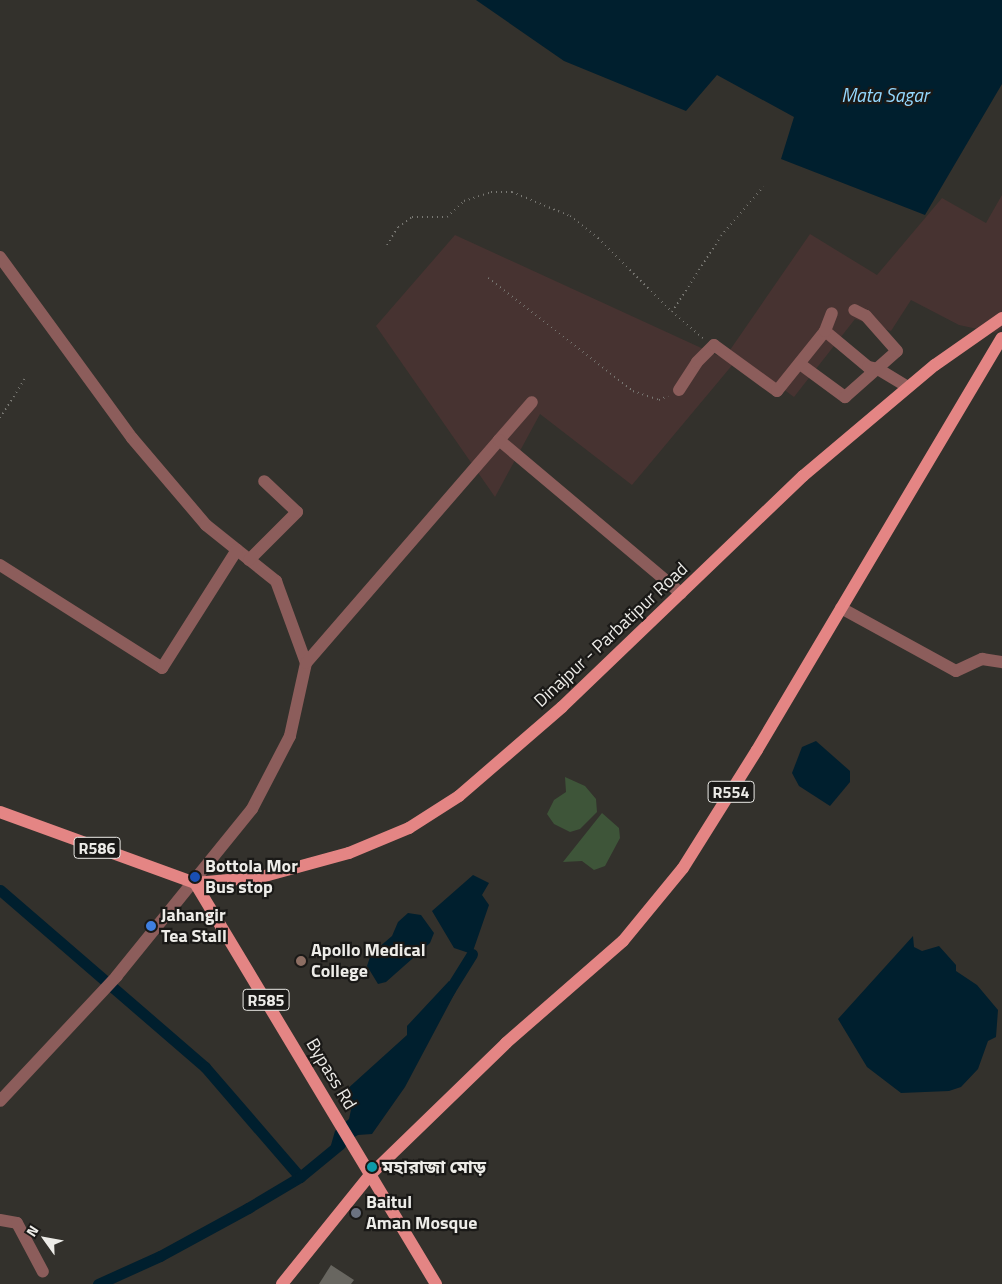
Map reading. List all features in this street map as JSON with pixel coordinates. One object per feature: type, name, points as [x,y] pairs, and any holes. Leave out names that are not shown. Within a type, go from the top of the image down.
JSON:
[{"type":"main road","name":"Dinajpur - Parbatipur Road","points":[[195,883],[261,877],[350,853],[409,828],[459,796],[562,707],[803,476],[908,387],[1002,318]]},
{"type":"main road","name":"R554","points":[[282,1281],[370,1175],[506,1043],[623,941],[683,868],[1002,338]]},
{"type":"main road","name":"R586","points":[[0,812],[195,883]]},
{"type":"main road","name":"Bypass Rd","points":[[195,883],[436,1284]]},
{"type":"street","points":[[0,257],[132,438],[206,525],[276,581],[306,663]]},
{"type":"street","points":[[800,364],[846,397],[897,350],[866,316],[854,310]]},
{"type":"street","points":[[679,390],[714,345],[777,391],[825,331],[832,313]]},
{"type":"street","points":[[825,331],[868,367],[878,368],[908,387]]},
{"type":"street","points":[[0,1102],[117,976],[195,883],[252,810],[286,744],[306,663],[532,402]]},
{"type":"street","points":[[499,440],[681,593]]},
{"type":"street","points":[[249,560],[296,512],[264,481]]},
{"type":"street","points":[[0,565],[162,668],[237,550]]},
{"type":"street","points":[[841,608],[956,671],[982,659],[1002,662]]},
{"type":"street","points":[[0,1220],[17,1223],[42,1272]]},
{"type":"path","points":[[672,312],[721,236],[763,187]]},
{"type":"path","points":[[387,245],[398,227],[412,218],[447,217],[464,201],[491,192],[512,192],[570,216],[598,238],[672,312],[714,345]]},
{"type":"path","points":[[488,278],[633,391],[659,400],[679,390]]},
{"type":"path","points":[[0,418],[26,377]]},
{"type":"shaded area","points":[[1002,195],[1002,328],[996,333],[959,325],[911,300],[891,331],[855,319],[794,397],[730,350],[810,234],[877,275],[942,198],[986,223]]},
{"type":"shaded area","points":[[455,235],[734,363],[632,485],[540,414],[495,497],[376,326]]},
{"type":"green space","points":[[565,777],[585,786],[596,799],[597,812],[580,829],[570,832],[554,824],[547,814],[554,800],[566,792]]},
{"type":"green space","points":[[602,813],[619,828],[620,838],[605,866],[594,870],[582,861],[563,862]]},
{"type":"water","name":"Mata Sagar","points":[[476,0],[1002,0],[1002,84],[925,215],[781,159],[794,117],[717,75],[686,111],[564,61]]},
{"type":"water","points":[[816,741],[850,771],[850,782],[830,806],[799,786],[792,773],[802,747]]},
{"type":"water","points":[[473,875],[489,883],[482,895],[489,905],[472,954],[454,948],[432,911]]},
{"type":"water","points":[[408,913],[421,915],[434,933],[430,943],[386,982],[378,984],[367,966],[371,954],[392,936],[398,922]]},
{"type":"water","points":[[913,936],[914,947],[922,951],[939,946],[956,965],[956,971],[977,985],[998,1010],[996,1037],[988,1041],[978,1069],[961,1087],[949,1091],[901,1093],[867,1067],[838,1019]]},
{"type":"water","points":[[449,981],[456,991],[405,1087],[372,1134],[358,1135],[329,1152],[335,1131],[349,1119],[352,1105],[345,1091],[407,1035],[407,1026]]},
{"type":"building","points":[[331,1265],[354,1280],[351,1284],[319,1284]]},
{"type":"waterway","points":[[0,890],[205,1067],[300,1177]]},
{"type":"waterway","points":[[444,999],[472,954]]},
{"type":"waterway","points":[[98,1284],[160,1256],[248,1208],[300,1177],[340,1144]]},
{"type":"place","name":"Bottola Mor Bus stop","points":[[195,877]]},
{"type":"place","name":"Jahangir Tea Stall","points":[[151,926]]},
{"type":"place","name":"Apollo Medical College","points":[[301,961]]},
{"type":"place","name":"মহারাজা মোড়","points":[[372,1167]]},
{"type":"place","name":"Baitul Aman Mosque","points":[[356,1213]]}]
